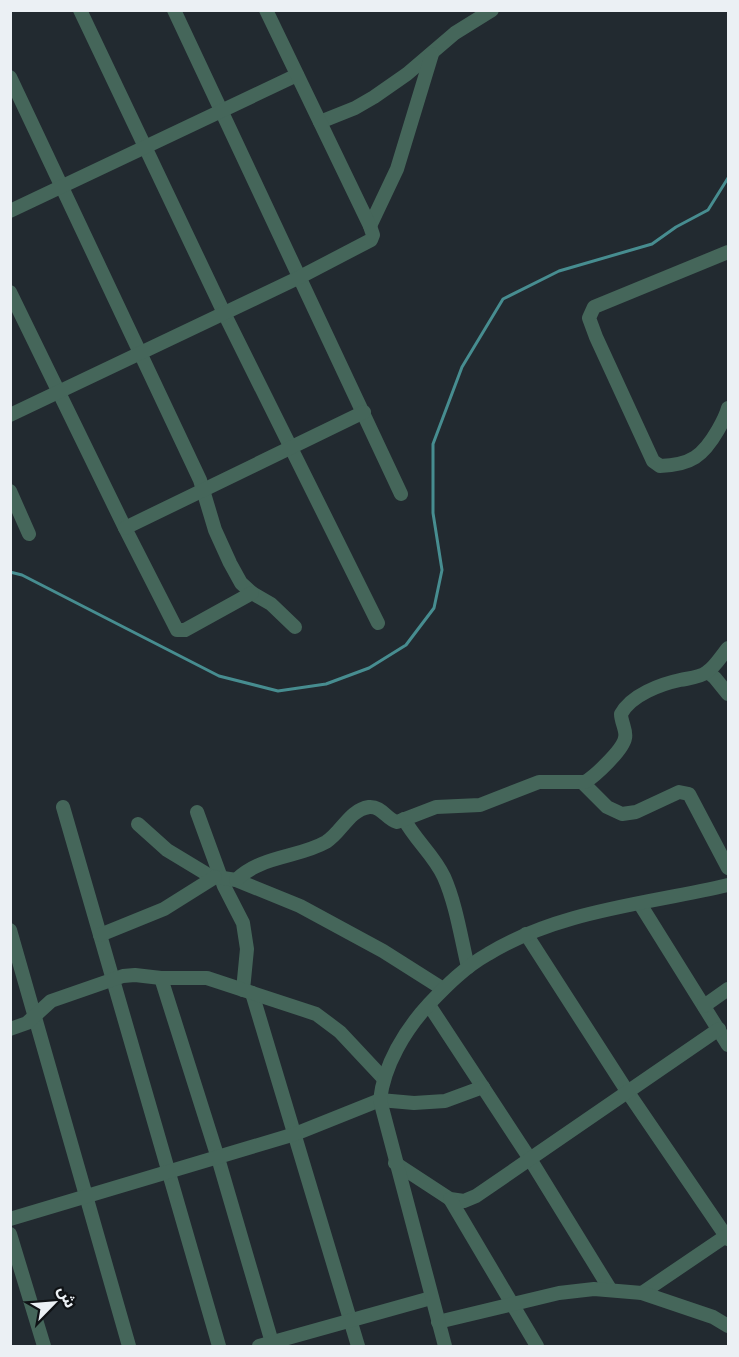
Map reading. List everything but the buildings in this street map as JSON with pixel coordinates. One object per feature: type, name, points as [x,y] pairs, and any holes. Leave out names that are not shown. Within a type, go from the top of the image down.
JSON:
[{"type":"street","points":[[80,10],[224,313],[378,623]]},
{"type":"street","points":[[174,10],[401,494]]},
{"type":"street","points":[[10,415],[300,277],[371,240],[373,235],[370,226],[266,10]]},
{"type":"street","points":[[320,122],[368,101],[407,74],[455,33],[492,10]]},
{"type":"street","points":[[370,226],[397,168],[433,51]]},
{"type":"street","points":[[10,211],[297,75]]},
{"type":"street","points":[[10,77],[204,490],[212,523],[230,563],[241,583],[252,593],[271,604],[295,627]]},
{"type":"street","points":[[728,411],[709,446],[695,459],[671,466],[660,466],[653,461],[589,318],[594,307],[729,252]]},
{"type":"street","points":[[10,292],[175,627],[179,631],[252,593]]},
{"type":"street","points":[[125,528],[364,412]]},
{"type":"street","points":[[10,491],[29,534]]},
{"type":"street","points":[[236,880],[255,866],[326,842],[353,815],[367,808],[381,810],[395,822],[436,807],[480,805],[539,782],[582,783],[589,780],[624,741],[621,714],[630,703],[651,690],[708,672],[729,648]]},
{"type":"street","points":[[708,672],[729,694]]},
{"type":"street","points":[[582,783],[607,807],[622,814],[636,812],[679,792],[689,794],[729,868]]},
{"type":"street","points":[[63,807],[219,1347]]},
{"type":"street","points":[[196,813],[218,878],[241,918],[247,961],[247,992],[295,1134],[358,1347]]},
{"type":"street","points":[[404,819],[444,877],[468,967]]},
{"type":"street","points":[[138,824],[167,850],[218,878],[236,880],[300,906],[354,934],[443,989]]},
{"type":"street","points":[[100,935],[164,909],[218,878]]},
{"type":"street","points":[[445,1347],[430,1298],[380,1100],[384,1079],[394,1054],[411,1026],[443,989],[468,967],[526,934],[597,912],[729,885]]},
{"type":"street","points":[[640,904],[729,1045]]},
{"type":"street","points":[[10,930],[129,1347]]},
{"type":"street","points":[[526,934],[627,1091],[727,1238],[642,1293]]},
{"type":"street","points":[[10,1029],[27,1023],[51,1001],[113,979],[129,975],[207,978],[316,1014],[328,1021],[384,1079]]},
{"type":"street","points":[[161,978],[218,1158],[268,1345],[430,1298]]},
{"type":"street","points":[[704,1006],[729,989]]},
{"type":"street","points":[[429,1005],[530,1159],[610,1289]]},
{"type":"street","points":[[396,1163],[450,1198],[464,1201],[476,1196],[719,1029]]},
{"type":"street","points":[[10,1219],[295,1134],[380,1100],[414,1103],[445,1101],[483,1087]]},
{"type":"street","points":[[450,1198],[537,1347]]},
{"type":"street","points":[[10,1234],[44,1347]]},
{"type":"street","points":[[438,1322],[579,1290],[610,1289],[642,1293],[685,1306],[729,1326]]},
{"type":"waterway","points":[[10,572],[22,575],[219,676],[278,691],[326,684],[369,668],[406,645],[434,608],[442,570],[433,513],[433,444],[462,367],[503,299],[559,271],[652,244],[676,227],[708,210],[728,178]]}]
